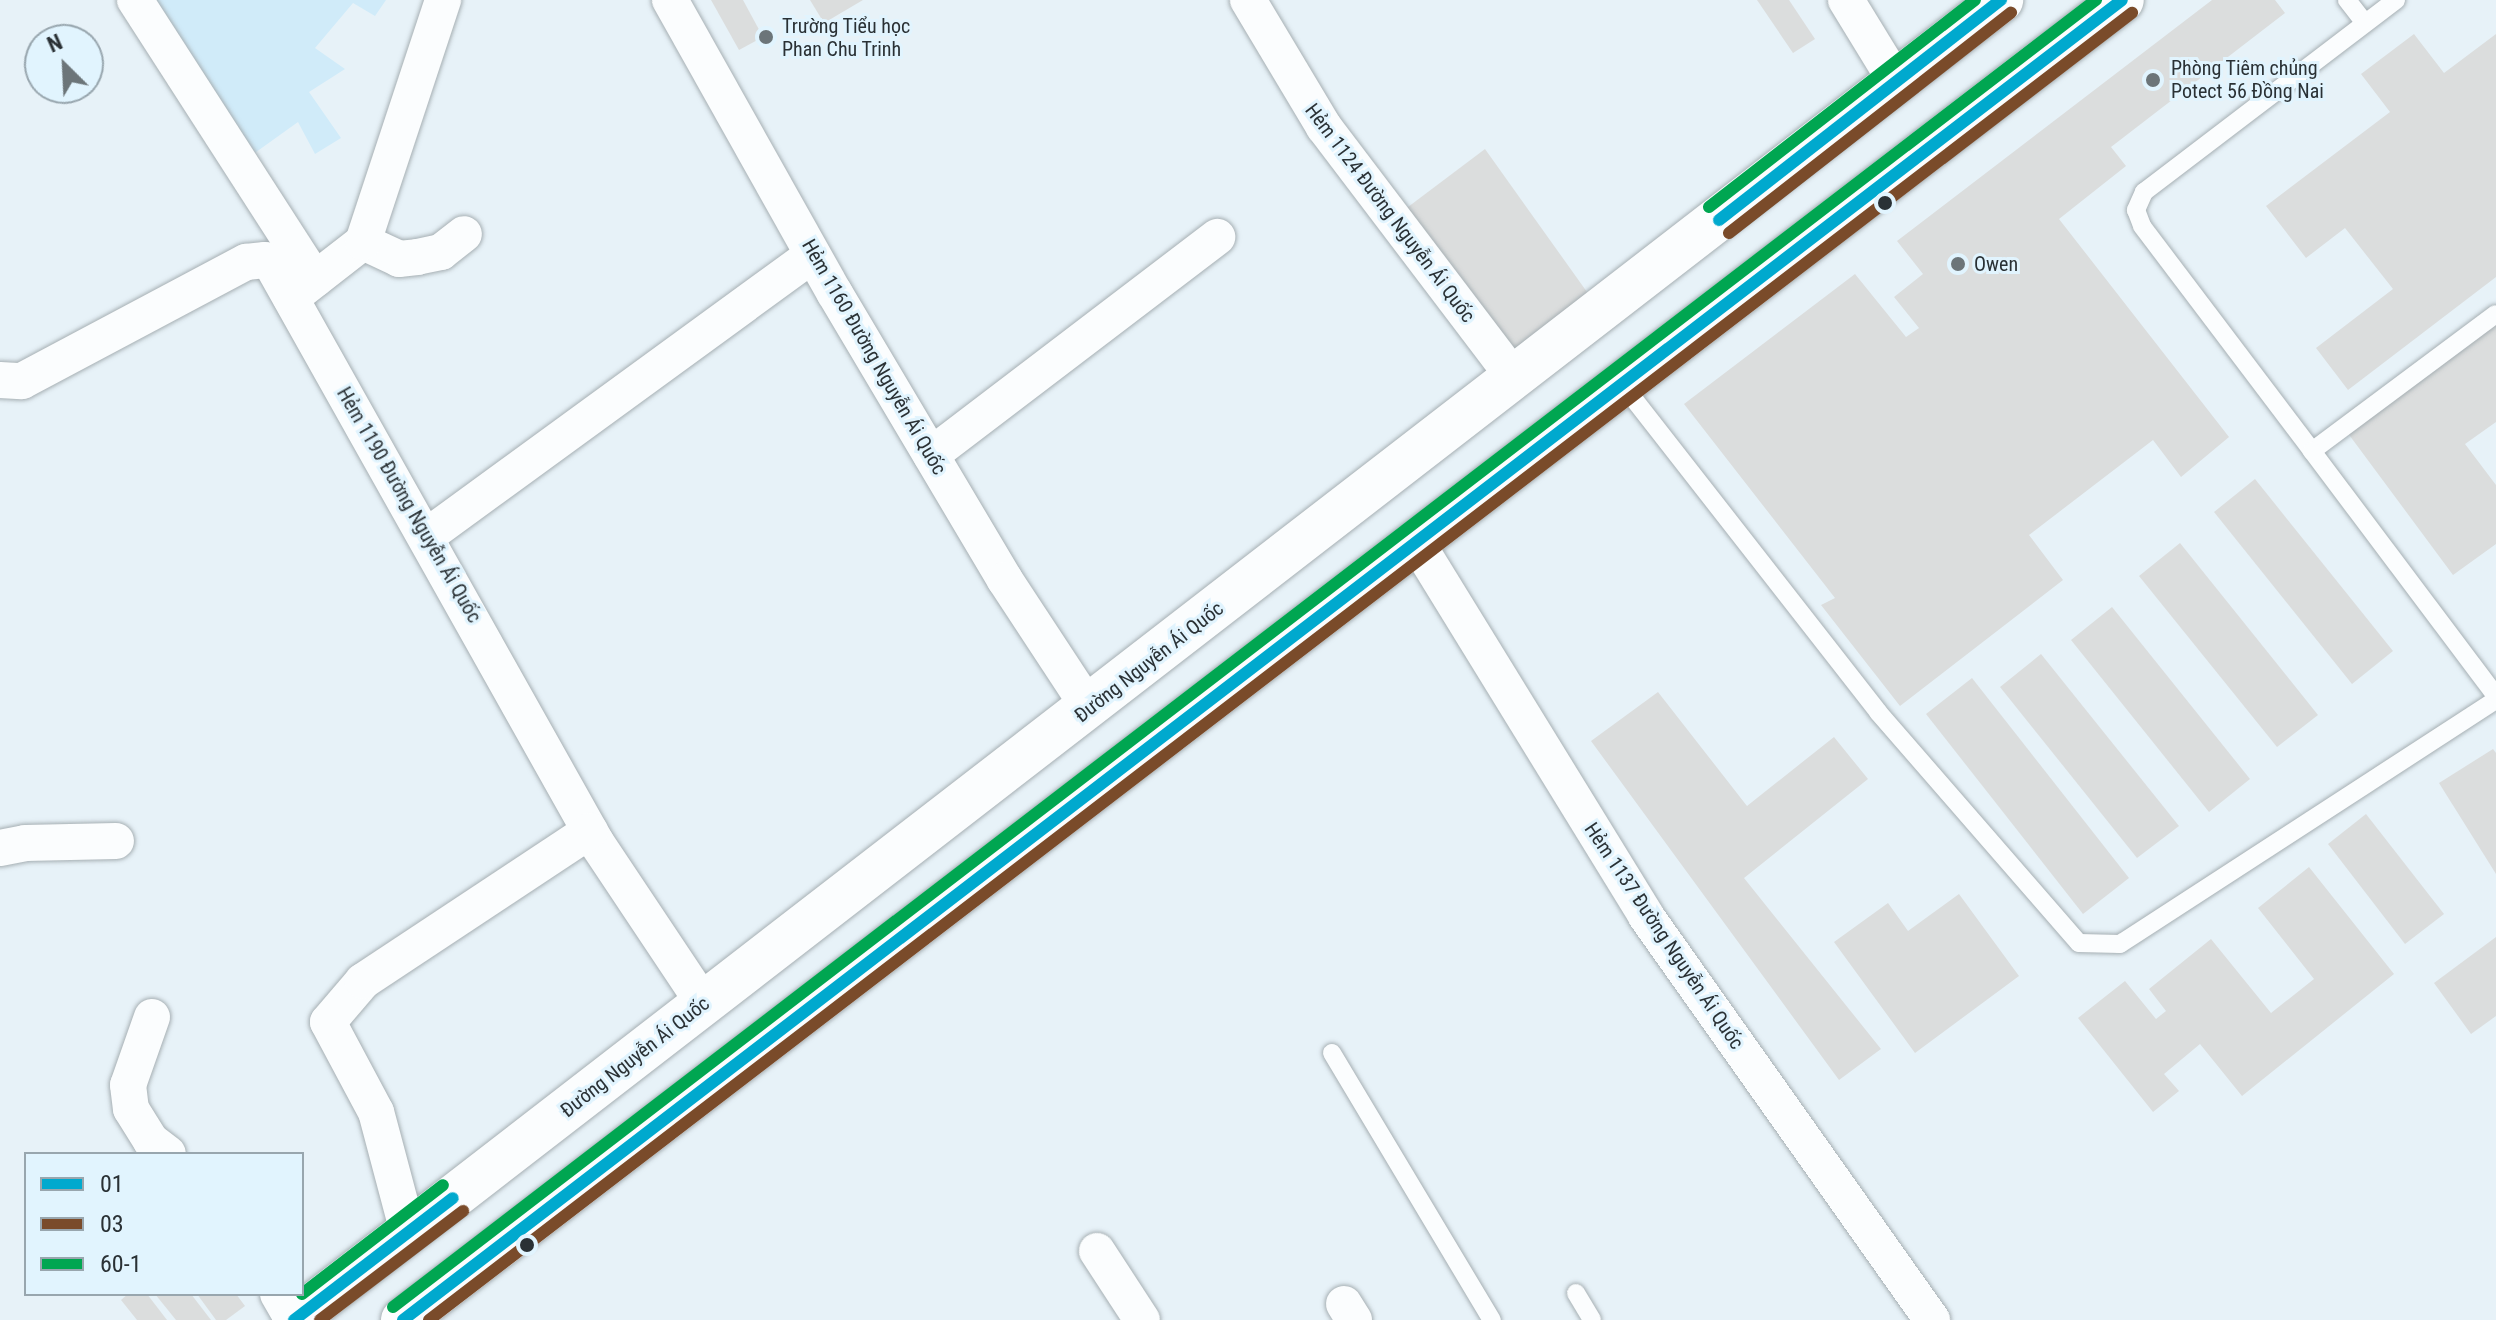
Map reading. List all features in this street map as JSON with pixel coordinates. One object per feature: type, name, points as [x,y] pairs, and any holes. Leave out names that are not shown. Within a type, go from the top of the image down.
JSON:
[{"type":"main road","name":"Đường Nguyễn Ái Quốc","points":[[294,1320],[1578,331],[2001,0]]},
{"type":"main road","points":[[403,1320],[1620,382],[2122,0]]},
{"type":"main road","points":[[1578,331],[1620,382]]},
{"type":"street","points":[[135,0],[303,289],[363,242],[443,0]]},
{"type":"street","name":"Hẻm 1160 Đường Nguyễn Ái Quốc","points":[[670,0],[813,255],[931,455],[1089,708]]},
{"type":"street","name":"Hẻm 1124 Đường Nguyễn Ái Quốc","points":[[1248,0],[1337,145],[1515,379]]},
{"type":"street","points":[[1846,0],[1895,80]]},
{"type":"street","points":[[363,242],[399,259],[441,252],[464,234]]},
{"type":"street","points":[[931,455],[1217,237]]},
{"type":"street","points":[[427,536],[813,255]]},
{"type":"street","name":"Hẻm 1190 Đường Nguyễn Ái Quốc","points":[[0,380],[22,381],[255,259],[272,265],[303,289],[427,536],[590,831],[704,1004]]},
{"type":"street","name":"Hẻm 1137 Đường Nguyễn Ái Quốc","points":[[1415,540],[1646,916],[1932,1320]]},
{"type":"street","points":[[408,1232],[376,1112],[328,1022],[363,981],[590,831]]},
{"type":"street","points":[[0,848],[25,843],[116,841]]},
{"type":"street","points":[[152,1017],[128,1085],[129,1097],[151,1141],[165,1152]]},
{"type":"street","points":[[1097,1251],[1142,1320]]},
{"type":"street","points":[[279,1296],[294,1320]]},
{"type":"lane","points":[[2347,0],[2365,23]]},
{"type":"lane","points":[[1620,382],[1878,712],[2079,943],[2120,944],[2496,698],[2142,226],[2136,210],[2144,192],[2396,0]]},
{"type":"lane","points":[[2312,451],[2496,314]]},
{"type":"lane","points":[[1332,1053],[1492,1320]]},
{"type":"lane","points":[[1576,1293],[1592,1320]]},
{"type":"shaded area","points":[[153,0],[386,0],[375,16],[353,3],[315,48],[345,69],[309,92],[341,138],[315,154],[298,122],[252,155]]},
{"type":"building","points":[[711,0],[743,0],[763,37],[739,50]]},
{"type":"building","points":[[810,0],[863,0],[824,23]]},
{"type":"building","points":[[1757,0],[1789,0],[1815,39],[1793,53]]},
{"type":"building","points":[[2212,0],[2275,0],[2285,13],[2111,147],[2126,166],[2059,219],[2229,437],[2181,477],[2153,440],[2029,535],[2063,580],[1900,706],[1821,605],[1835,598],[1684,404],[1855,274],[1906,337],[1919,328],[1894,297],[1923,274],[1897,241]]},
{"type":"building","points":[[2414,34],[2444,73],[2496,34],[2496,277],[2348,390],[2316,348],[2393,289],[2345,228],[2306,258],[2266,206],[2390,112],[2361,74]]},
{"type":"building","points":[[1485,149],[1592,299],[1514,359],[1404,210]]},
{"type":"building","points":[[2496,322],[2496,422],[2465,444],[2496,485],[2496,544],[2453,575],[2347,432]]},
{"type":"building","points":[[2255,479],[2393,651],[2352,684],[2214,512]]},
{"type":"building","points":[[2180,543],[2318,715],[2277,747],[2139,576]]},
{"type":"building","points":[[2112,607],[2250,779],[2209,812],[2071,640]]},
{"type":"building","points":[[2041,654],[2179,826],[2137,858],[2000,687]]},
{"type":"building","points":[[1972,678],[2129,878],[2083,914],[1926,714]]},
{"type":"building","points":[[1658,692],[1747,806],[1834,737],[1868,779],[1744,878],[1881,1049],[1839,1080],[1591,741]]},
{"type":"building","points":[[2493,749],[2496,753],[2496,874],[2439,783]]},
{"type":"building","points":[[2366,814],[2444,914],[2405,944],[2328,844]]},
{"type":"building","points":[[2309,867],[2394,974],[2242,1096],[2200,1044],[2164,1074],[2179,1091],[2153,1112],[2078,1018],[2125,981],[2156,1019],[2166,1011],[2149,989],[2211,939],[2271,1013],[2314,979],[2258,908]]},
{"type":"building","points":[[1959,894],[2019,976],[1915,1053],[1834,942],[1888,903],[1908,931]]},
{"type":"building","points":[[2496,937],[2496,1016],[2471,1034],[2434,983]]},
{"type":"building","points":[[126,1296],[149,1296],[167,1320],[137,1320],[121,1300]]},
{"type":"building","points":[[157,1296],[193,1296],[211,1320],[176,1320]]},
{"type":"building","points":[[198,1296],[238,1296],[245,1306],[226,1320],[216,1320]]},
{"type":"transit line","name":"60-1","points":[[1709,207],[1975,0]]},
{"type":"transit line","name":"01","points":[[1719,220],[2001,0]]},
{"type":"transit line","name":"60-1","points":[[393,1307],[2096,0]]},
{"type":"transit line","name":"01","points":[[403,1320],[2122,0]]},
{"type":"transit line","name":"03","points":[[1729,233],[2011,13]]},
{"type":"transit line","name":"03","points":[[429,1320],[2132,13]]},
{"type":"transit line","name":"60-1","points":[[304,1292],[443,1185]]},
{"type":"transit line","name":"01","points":[[294,1320],[453,1198]]},
{"type":"transit line","name":"03","points":[[320,1320],[463,1211]]},
{"type":"place","name":"Trường Tiểu học Phan Chu Trinh","points":[[766,37]]},
{"type":"place","name":"Phòng Tiêm chủng Potect 56 Đồng Nai","points":[[2153,80]]},
{"type":"place","name":"Owen","points":[[1958,264]]}]
